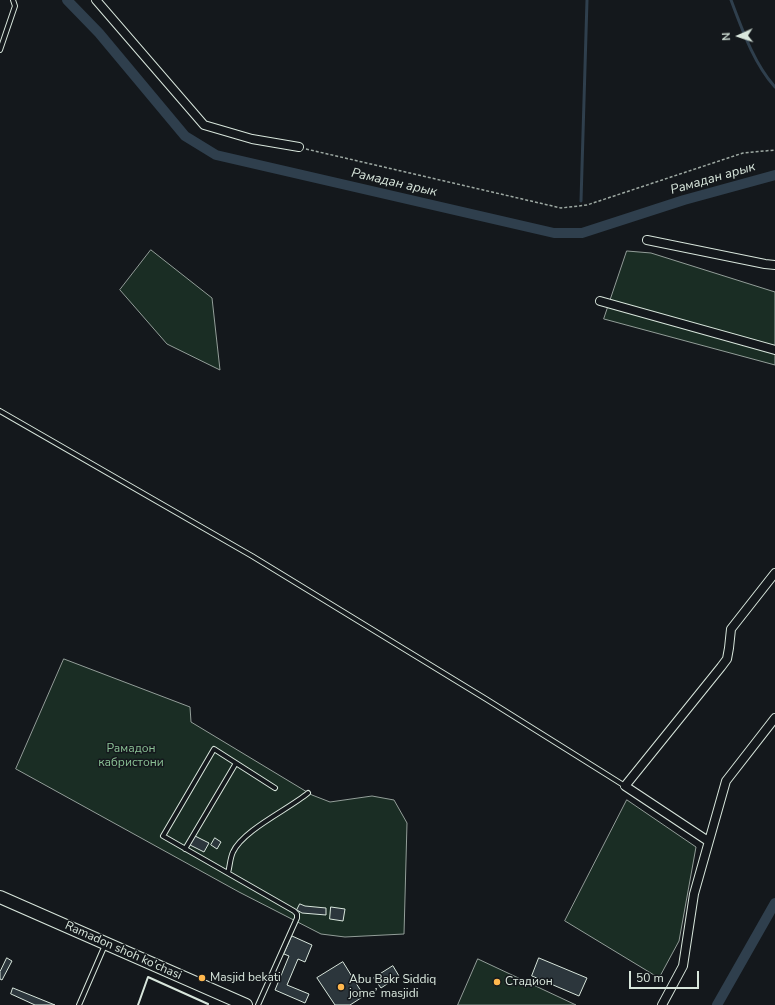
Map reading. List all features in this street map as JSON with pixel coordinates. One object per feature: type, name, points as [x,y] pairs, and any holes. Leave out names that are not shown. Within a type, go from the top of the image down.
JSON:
[{"type":"main road","name":"Ramadon shoh ko'chasi","points":[[0,897],[246,1005]]},
{"type":"street","points":[[96,0],[204,125],[252,139],[299,148]]},
{"type":"street","points":[[647,240],[775,265]]},
{"type":"street","points":[[600,301],[775,350]]},
{"type":"street","points":[[708,842],[625,786],[727,659],[731,629],[775,573]]},
{"type":"street","points":[[662,1005],[683,966],[694,894],[726,781],[775,718]]},
{"type":"lane","points":[[0,50],[15,6],[13,0]]},
{"type":"lane","points":[[0,411],[252,556],[625,786]]},
{"type":"lane","points":[[258,1005],[297,918],[297,914],[163,836],[214,749],[275,788]]},
{"type":"lane","points":[[186,849],[236,763]]},
{"type":"lane","points":[[228,873],[233,852],[240,842],[267,821],[308,793]]},
{"type":"lane","points":[[79,1005],[105,943]]},
{"type":"path","points":[[299,148],[561,208],[586,205],[743,153],[775,150]]},
{"type":"green space","points":[[151,250],[212,298],[220,370],[167,344],[120,290]]},
{"type":"green space","points":[[627,251],[651,253],[775,292],[775,365],[604,319]]},
{"type":"green space","name":"Рамадон кабристони","points":[[64,659],[190,707],[191,722],[312,795],[330,802],[372,796],[394,800],[407,823],[404,934],[345,937],[321,934],[239,892],[16,769]]},
{"type":"green space","points":[[627,800],[696,847],[679,941],[659,978],[565,921]]},
{"type":"green space","name":"Стадион","points":[[478,959],[576,1005],[458,1005]]},
{"type":"building","points":[[195,836],[209,843],[204,852],[190,845]]},
{"type":"building","points":[[215,838],[221,842],[217,849],[211,845]]},
{"type":"building","points":[[300,904],[305,906],[326,908],[326,915],[302,913],[297,910]]},
{"type":"building","points":[[331,907],[345,909],[343,921],[330,919]]},
{"type":"building","points":[[292,936],[312,945],[305,962],[298,959],[287,985],[309,994],[305,1003],[275,990],[289,956],[284,954]]},
{"type":"building","points":[[7,958],[12,961],[2,980],[0,979],[0,972]]},
{"type":"building","points":[[539,958],[587,978],[579,996],[532,976]]},
{"type":"building","name":"Abu Bakr Siddiq jome’ masjidi","points":[[343,962],[364,996],[350,1005],[335,1005],[317,978]]},
{"type":"building","points":[[393,966],[399,976],[381,988],[374,978]]},
{"type":"building","points":[[13,988],[55,1005],[35,1005],[11,994]]},
{"type":"waterway","name":"Рамадан арык","points":[[67,0],[99,33],[185,136],[216,155],[554,233],[582,233],[684,200],[775,175]]},
{"type":"waterway","points":[[581,201],[587,0]]},
{"type":"waterway","points":[[731,0],[744,34],[755,57],[775,87]]},
{"type":"waterway","name":"Рамадан арык","points":[[717,1005],[775,903]]},
{"type":"wall","points":[[138,1005],[148,977],[208,1004]]},
{"type":"place","name":"Masjid bekati","points":[[202,978]]},
{"type":"place","name":"Стадион","points":[[497,982]]},
{"type":"place","name":"Abu Bakr Siddiq jome’ masjidi","points":[[341,987]]}]
